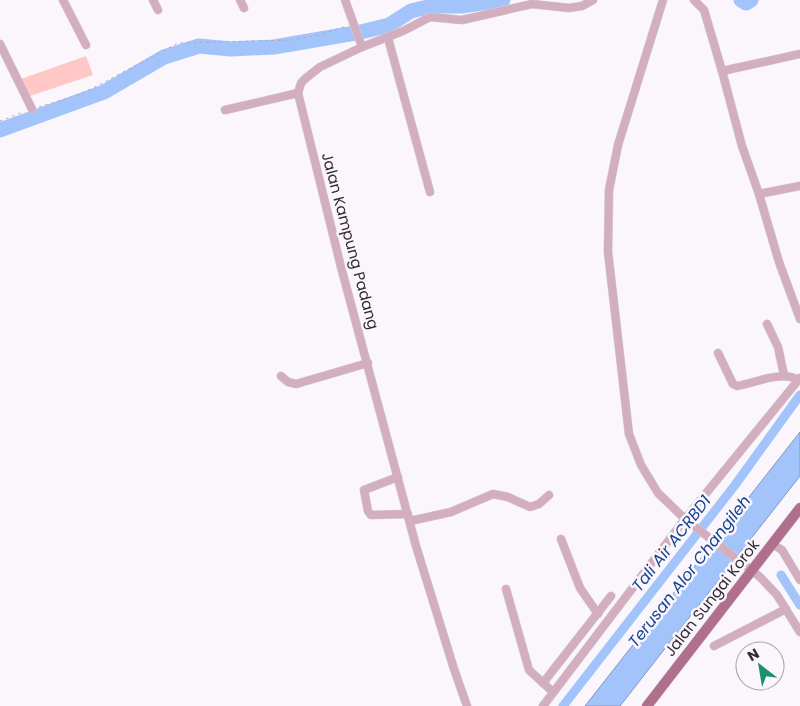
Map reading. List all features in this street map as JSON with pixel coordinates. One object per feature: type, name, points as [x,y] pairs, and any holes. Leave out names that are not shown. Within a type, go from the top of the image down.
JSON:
[{"type":"main road","name":"Jalan Sungai Korok","points":[[647,706],[748,568],[772,544],[800,508]]},
{"type":"street","points":[[63,0],[86,45]]},
{"type":"street","points":[[153,0],[158,10]]},
{"type":"street","points":[[240,0],[244,8]]},
{"type":"street","points":[[346,0],[361,45]]},
{"type":"street","points":[[226,110],[298,93],[301,83],[320,67],[361,45],[388,38],[430,17],[462,20],[532,4],[576,7],[593,0]]},
{"type":"street","points":[[662,0],[618,145],[609,190],[608,240],[629,434],[650,482],[670,506],[768,584],[800,632]]},
{"type":"street","points":[[694,0],[704,10],[742,146],[759,194],[779,262],[800,318]]},
{"type":"street","points":[[388,38],[430,192]]},
{"type":"street","points":[[0,44],[3,56],[32,109]]},
{"type":"street","points":[[722,71],[800,54]]},
{"type":"street","name":"Jalan Kampung Padang","points":[[298,93],[341,267],[398,478],[443,635],[467,706]]},
{"type":"street","points":[[759,194],[800,186]]},
{"type":"street","points":[[768,324],[778,347],[784,375]]},
{"type":"street","points":[[543,706],[799,379],[784,375],[737,386],[733,384],[718,353]]},
{"type":"street","points":[[281,376],[288,382],[296,384],[368,363]]},
{"type":"street","points":[[398,478],[364,490],[368,511],[371,515],[409,517],[451,512],[493,494],[508,497],[530,507],[539,504],[549,495]]},
{"type":"street","points":[[560,539],[580,588],[598,614]]},
{"type":"street","points":[[772,544],[782,550],[800,580]]},
{"type":"street","points":[[506,589],[529,670],[553,692]]},
{"type":"street","points":[[543,683],[611,596]]},
{"type":"street","points":[[714,646],[786,609]]},
{"type":"path","points":[[0,121],[85,92],[178,44],[293,40],[355,25]]},
{"type":"shaded area","points":[[86,56],[93,75],[27,97],[21,79]]},
{"type":"water","name":"Terusan Alor Changileh","points":[[800,432],[800,476],[620,706],[585,706]]},
{"type":"waterway","points":[[440,0],[445,7]]},
{"type":"waterway","points":[[0,130],[104,92],[164,57],[199,46],[231,49],[274,47],[361,32],[389,25],[411,11],[432,6],[461,6],[503,0]]},
{"type":"waterway","points":[[741,0],[746,3],[751,0]]},
{"type":"waterway","name":"Tali Air ACRBD1","points":[[563,706],[735,485],[800,395]]},
{"type":"waterway","points":[[737,539],[751,550]]},
{"type":"waterway","points":[[781,575],[800,605]]}]
